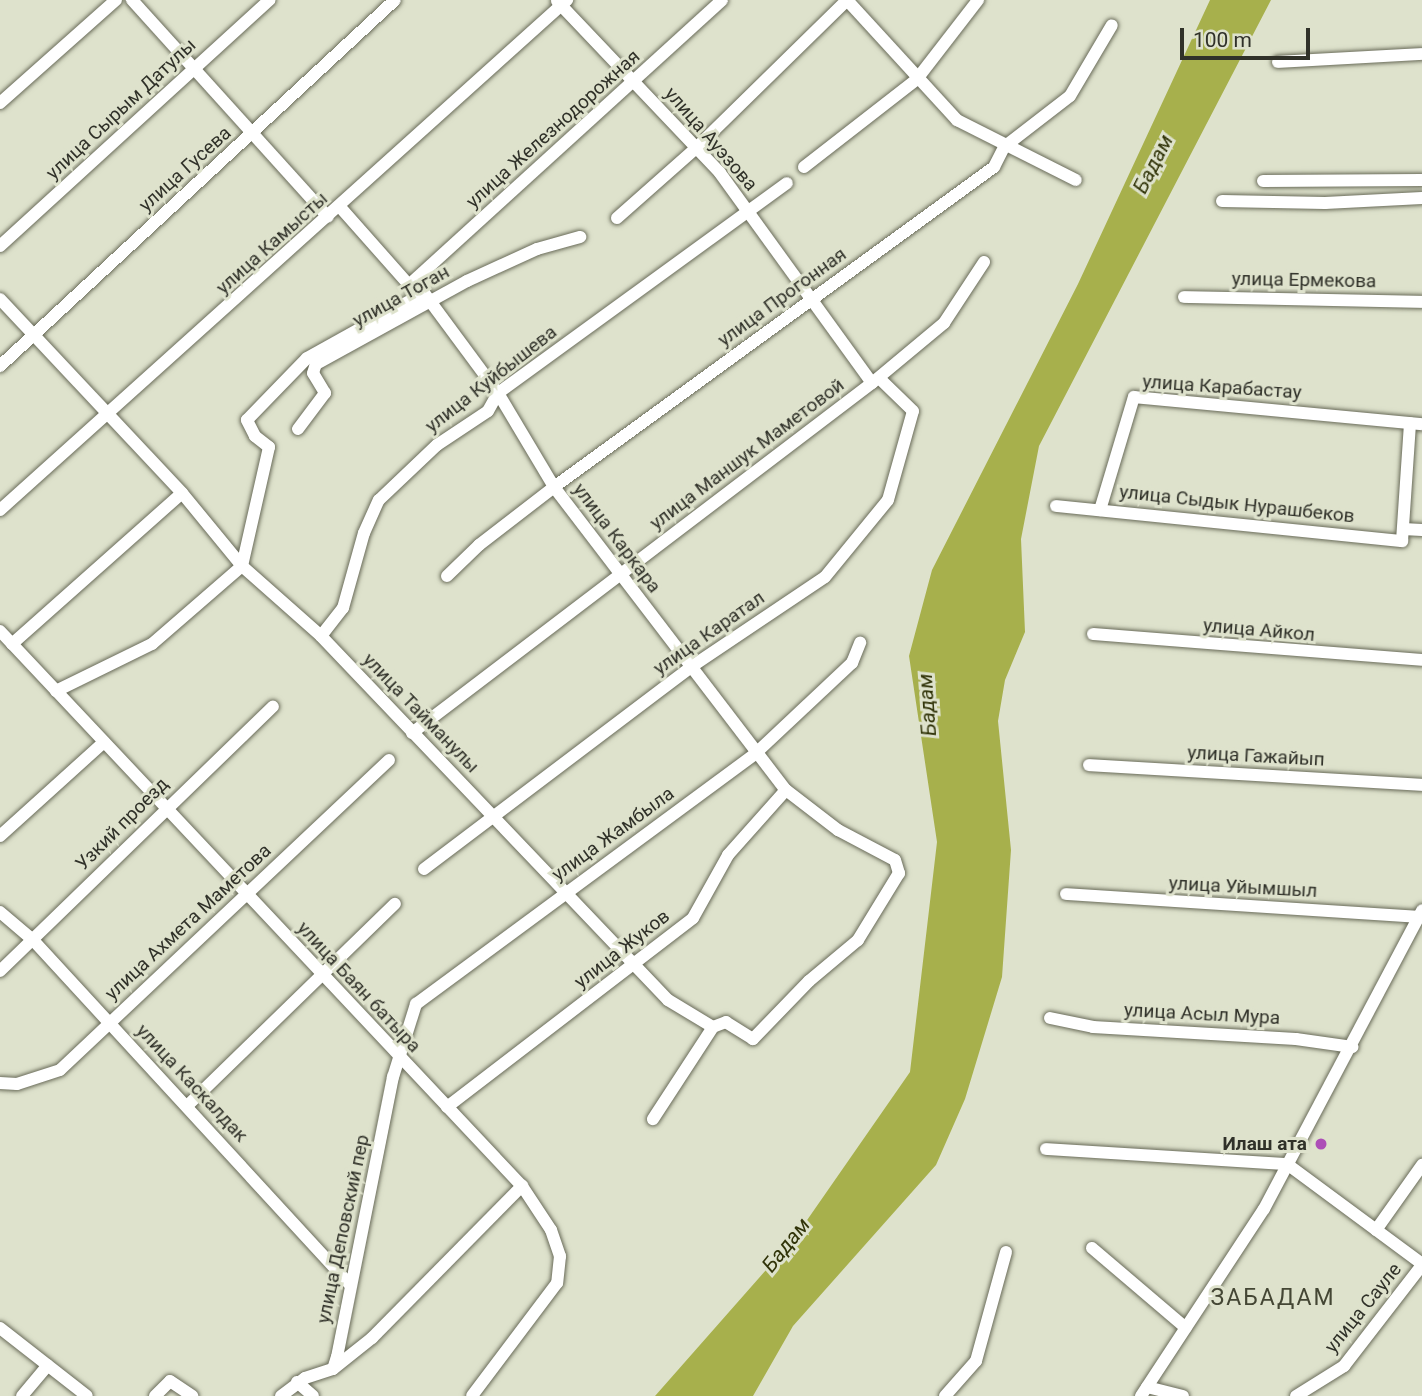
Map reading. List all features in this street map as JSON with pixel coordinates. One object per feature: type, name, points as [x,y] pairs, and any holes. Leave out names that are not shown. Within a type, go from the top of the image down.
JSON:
[{"type":"street","points":[[0,103],[116,0]]},
{"type":"street","points":[[132,0],[191,69],[328,217]]},
{"type":"street","name":"улица Сырым Датулы","points":[[0,246],[269,0]]},
{"type":"street","name":"улица Гусева","points":[[0,366],[395,0]]},
{"type":"street","name":"улица Железнодорожная","points":[[409,285],[722,0]]},
{"type":"street","points":[[617,218],[696,148],[847,0],[957,120],[1004,147],[1076,180]]},
{"type":"street","points":[[804,167],[917,79],[978,0]]},
{"type":"street","name":"улица Ауэзова","points":[[562,2],[696,148],[749,214],[810,301],[875,380]]},
{"type":"street","name":"улица Камысты","points":[[0,510],[108,418],[562,2]]},
{"type":"street","name":"улица Прогонная","points":[[447,576],[479,545],[554,487],[993,167],[1004,147],[1070,96],[1112,25]]},
{"type":"street","points":[[1278,62],[1422,54]]},
{"type":"street","points":[[1263,181],[1422,180]]},
{"type":"street","name":"улица Куйбышева","points":[[321,636],[343,608],[364,533],[379,500],[437,444],[488,411],[498,393],[749,214],[787,183]]},
{"type":"street","points":[[1223,201],[1325,203],[1422,198]]},
{"type":"street","name":"улица Каркара","points":[[341,207],[409,285],[427,298],[498,393],[554,487],[755,753],[786,790],[838,830],[895,860],[900,873],[858,940],[812,979],[752,1039],[726,1021],[713,1027]]},
{"type":"street","name":"улица Тоган","points":[[298,429],[325,393],[313,373],[316,364],[427,298],[537,249],[580,237]]},
{"type":"street","name":"улица Маншук Маметовой","points":[[412,733],[875,380],[944,323],[984,262]]},
{"type":"street","name":"улица Ермекова","points":[[1184,297],[1422,302]]},
{"type":"street","points":[[56,691],[152,644],[242,566],[269,447],[255,436],[247,420],[307,359],[427,298]]},
{"type":"street","name":"улица Тайманулы","points":[[0,299],[108,418],[182,493],[242,566],[321,636],[412,733],[568,891],[668,1000],[713,1027]]},
{"type":"street","name":"улица Каратал","points":[[424,869],[691,667],[825,578],[888,500],[913,411],[875,380]]},
{"type":"street","name":"улица Карабастау","points":[[1100,509],[1134,397],[1416,423]]},
{"type":"street","points":[[1403,529],[1416,423]]},
{"type":"street","points":[[12,644],[182,493]]},
{"type":"street","name":"улица Сыдык Нурашбеков","points":[[1056,506],[1402,541],[1403,529],[1422,530]]},
{"type":"street","name":"улица Баян батыра","points":[[0,632],[244,894],[522,1185],[551,1230],[560,1256],[557,1283],[472,1396]]},
{"type":"street","name":"улица Айкол","points":[[1093,634],[1422,660]]},
{"type":"street","name":"улица Жамбыла","points":[[399,1058],[416,1004],[755,753],[852,663],[860,643]]},
{"type":"street","name":"Узкий проезд","points":[[0,971],[273,706]]},
{"type":"street","points":[[0,836],[104,742]]},
{"type":"street","name":"улица Ахмета Маметова","points":[[0,1083],[17,1084],[60,1070],[389,760]]},
{"type":"street","name":"улица Гажайып","points":[[1088,765],[1422,785]]},
{"type":"street","name":"улица Жуков","points":[[447,1107],[636,965],[693,918],[728,855],[786,790]]},
{"type":"street","name":"улица Уйымшыл","points":[[1066,894],[1420,914]]},
{"type":"street","points":[[187,1106],[395,904]]},
{"type":"street","name":"улица Каскалдак","points":[[0,912],[33,940],[350,1285]]},
{"type":"street","points":[[1183,1396],[1144,1391],[1264,1209],[1417,934],[1420,914]]},
{"type":"street","name":"улица Асыл Мура","points":[[1050,1018],[1093,1027],[1296,1038],[1352,1047]]},
{"type":"street","points":[[653,1119],[713,1027]]},
{"type":"street","name":"улица Деповский пер","points":[[333,1369],[399,1058]]},
{"type":"street","points":[[1046,1149],[1287,1164],[1422,1264]]},
{"type":"street","points":[[1376,1230],[1422,1165]]},
{"type":"street","points":[[281,1396],[297,1382],[333,1369],[372,1338],[522,1185]]},
{"type":"street","points":[[1092,1248],[1186,1328]]},
{"type":"street","points":[[944,1396],[976,1361],[1006,1252]]},
{"type":"street","name":"улица Сауле","points":[[1296,1396],[1344,1366],[1422,1264]]},
{"type":"street","points":[[0,1328],[88,1396]]},
{"type":"street","points":[[22,1396],[48,1365]]},
{"type":"street","points":[[155,1396],[170,1381],[192,1396]]},
{"type":"street","points":[[297,1382],[313,1396]]},
{"type":"water","name":"Бадам","points":[[1210,0],[1271,0],[1039,446],[1021,539],[1025,632],[1005,680],[998,721],[1011,850],[1002,977],[965,1099],[936,1165],[793,1326],[753,1396],[655,1396],[796,1236],[910,1072],[937,842],[909,656],[932,570],[1078,284]]},
{"type":"place","name":"Илаш ата","points":[[1321,1144]]},
{"type":"district","name":"ЗАБАДАМ","points":[[1273,1298]]}]
